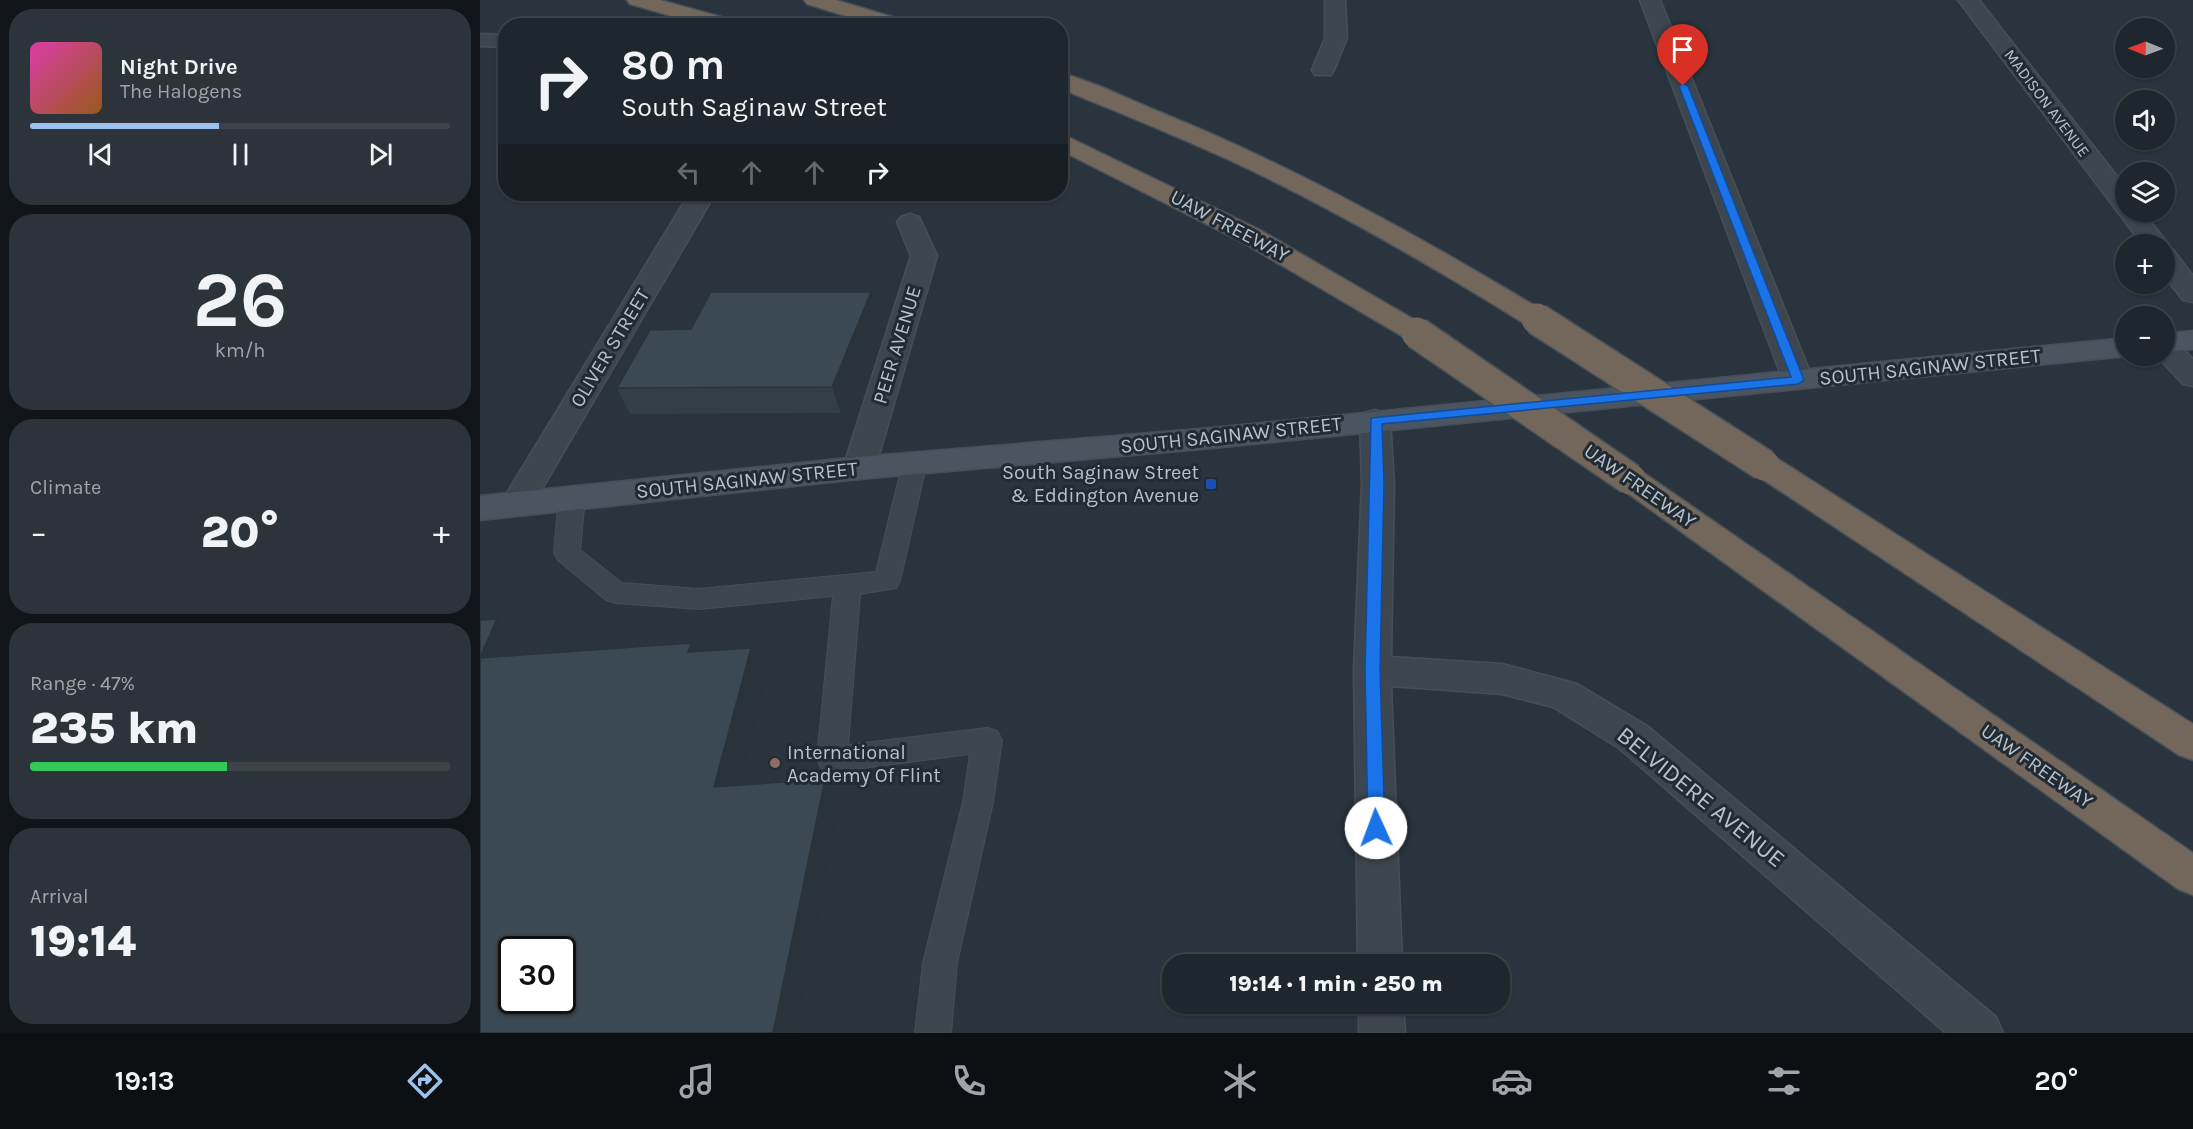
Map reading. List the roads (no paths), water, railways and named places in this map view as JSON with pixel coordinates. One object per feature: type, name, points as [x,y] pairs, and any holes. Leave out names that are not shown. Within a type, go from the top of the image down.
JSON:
[{"type":"highway","points":[[637,0],[703,18]]},
{"type":"highway","points":[[814,0],[876,18]]},
{"type":"highway","points":[[1068,83],[1188,132],[1318,195],[1421,250],[1537,319],[2193,744]]},
{"type":"highway","name":"UAW FREEWAY","points":[[1068,144],[1251,236],[1417,333],[1630,479],[2193,876]]},
{"type":"main road","points":[[2175,342],[2193,340]]},
{"type":"main road","name":"SOUTH SAGINAW STREET","points":[[480,508],[859,468],[914,466],[2115,348]]},
{"type":"street","points":[[1323,70],[1336,38],[1335,0]]},
{"type":"street","points":[[1650,0],[1798,380]]},
{"type":"street","name":"MADISON AVENUE","points":[[1968,0],[2115,192]]},
{"type":"street","points":[[480,40],[498,41]]},
{"type":"street","name":"OLIVER STREET","points":[[517,503],[698,201]]},
{"type":"street","name":"PEER AVENUE","points":[[859,468],[924,256],[910,222]]},
{"type":"street","points":[[2138,222],[2147,234]]},
{"type":"street","points":[[2175,270],[2193,294]]},
{"type":"street","points":[[2175,357],[2193,377]]},
{"type":"street","points":[[1375,420],[1378,483],[1372,670],[1380,954]]},
{"type":"street","name":"BELVIDERE AVENUE","points":[[1372,670],[1502,679],[1564,695],[1633,737],[1980,1033]]},
{"type":"street","points":[[1381,1014],[1382,1033]]},
{"type":"lane","points":[[572,497],[567,553],[616,593],[699,599],[887,581],[914,466]]},
{"type":"lane","points":[[847,585],[831,759],[987,740],[978,802],[940,963],[933,1033]]},
{"type":"place","name":"South Saginaw Street & Eddington Avenue","points":[[1211,484]]},
{"type":"place","name":"International Academy Of Flint","points":[[775,763]]}]
